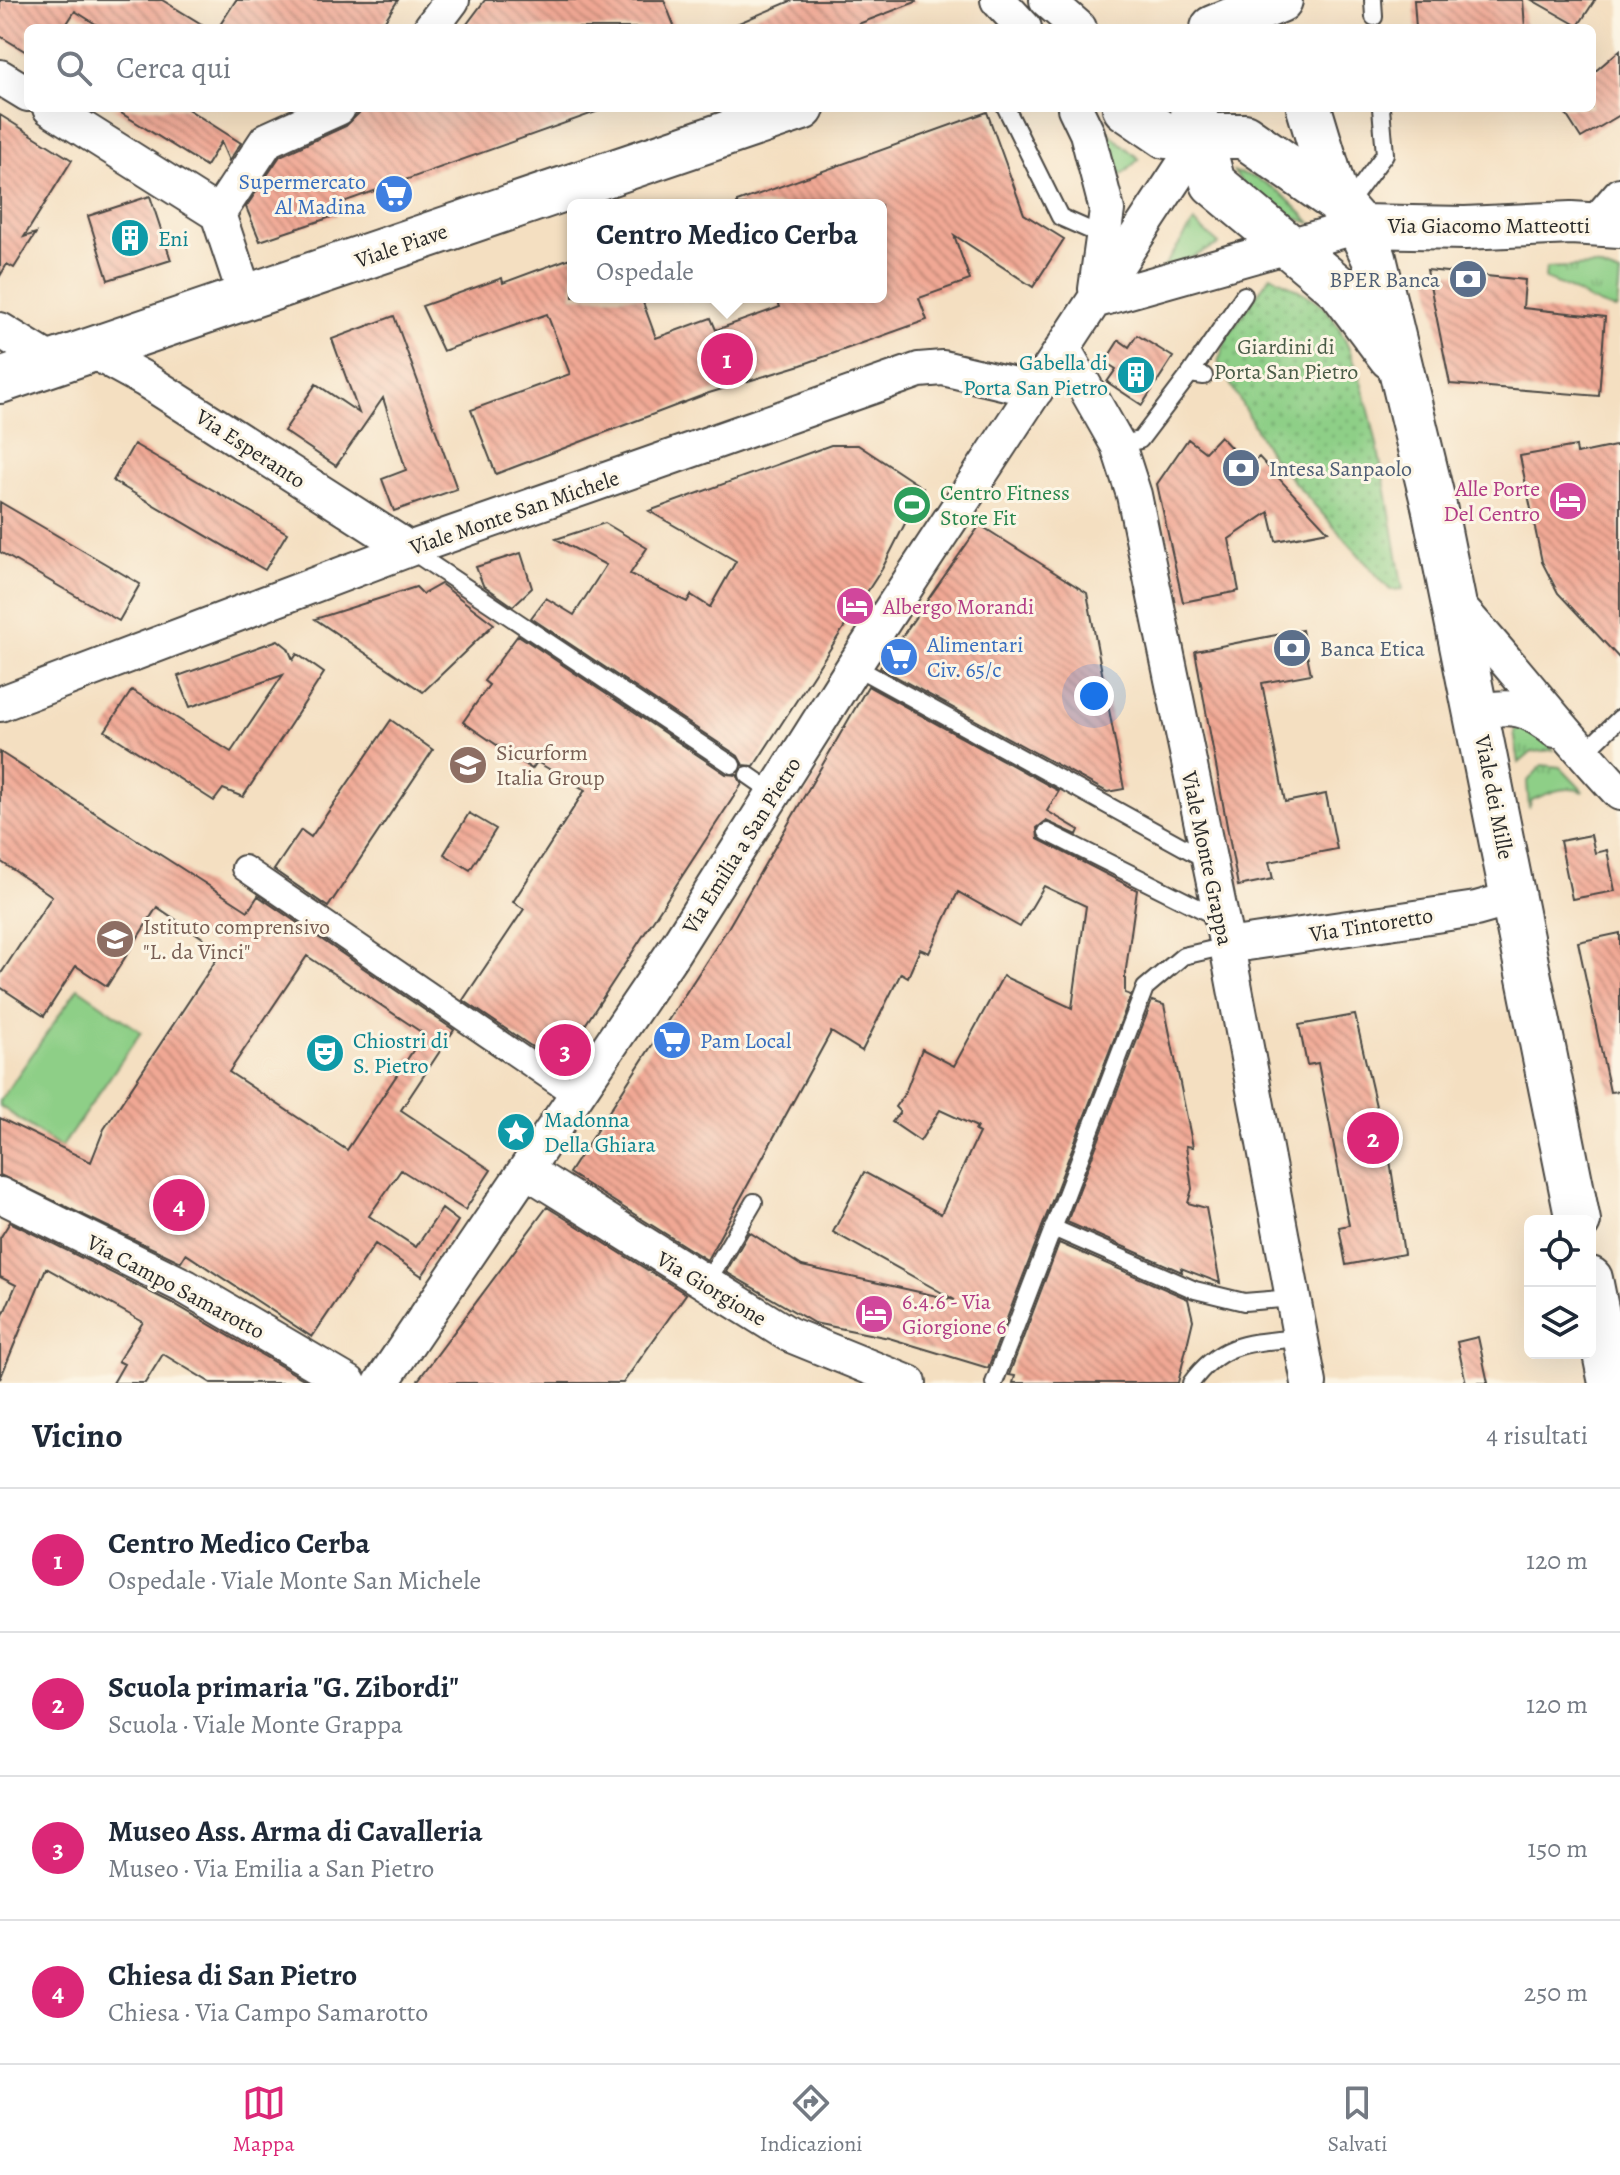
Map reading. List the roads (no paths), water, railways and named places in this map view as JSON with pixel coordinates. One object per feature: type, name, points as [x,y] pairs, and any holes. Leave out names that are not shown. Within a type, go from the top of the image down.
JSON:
[{"type":"main road","points":[[1223,24],[1280,0]]},
{"type":"main road","points":[[1281,24],[1299,0]]},
{"type":"main road","points":[[1303,24],[1306,0]]},
{"type":"main road","name":"Viale Piave","points":[[0,381],[790,112]]},
{"type":"main road","points":[[1131,112],[1166,136],[1205,117],[1244,136],[1347,212]]},
{"type":"main road","name":"Viale dei Mille","points":[[1310,112],[1347,212],[1374,258],[1405,375],[1478,711],[1577,1215]]},
{"type":"main road","name":"Viale dei Mille","points":[[1205,117],[1213,183],[1340,289],[1405,375]]},
{"type":"main road","points":[[1592,1287],[1611,1383]]},
{"type":"street","points":[[434,24],[452,0]]},
{"type":"street","points":[[998,0],[1020,24]]},
{"type":"street","points":[[1047,0],[1074,24]]},
{"type":"street","points":[[0,77],[24,92]]},
{"type":"street","points":[[56,112],[218,214],[246,298]]},
{"type":"street","points":[[218,214],[267,140],[329,112]]},
{"type":"street","name":"Via Emilia a San Pietro","points":[[1077,112],[1087,133],[1107,210],[1094,301]]},
{"type":"street","name":"Via Emilia a San Pietro","points":[[381,1383],[577,1096],[761,784],[854,666],[1094,301],[1205,117]]},
{"type":"street","points":[[1094,301],[1225,262],[1291,248],[1347,212]]},
{"type":"street","name":"Via Giacomo Matteotti","points":[[1347,212],[1465,228],[1612,215]]},
{"type":"street","name":"Via Esperanto","points":[[0,330],[144,379],[409,549]]},
{"type":"street","name":"Viale Monte Grappa","points":[[1063,348],[1118,445],[1134,495],[1224,933],[1309,1383]]},
{"type":"street","name":"Viale Monte San Michele","points":[[0,704],[409,549],[930,367],[1036,390]]},
{"type":"street","points":[[1454,602],[1514,667],[1583,754],[1620,793]]},
{"type":"street","points":[[1478,711],[1511,707],[1534,713],[1583,754]]},
{"type":"street","points":[[244,868],[577,1096]]},
{"type":"street","name":"Via Tintoretto","points":[[1224,933],[1476,909],[1515,898]]},
{"type":"street","name":"Via Giorgione","points":[[527,1171],[788,1334],[909,1383]]},
{"type":"street","name":"Via Campo Samarotto","points":[[0,1195],[186,1287],[349,1383]]},
{"type":"lane","points":[[1008,112],[1060,217],[1094,232],[1104,231]]},
{"type":"lane","points":[[1347,212],[1385,154],[1381,112]]},
{"type":"lane","points":[[1118,445],[1140,440],[1197,375],[1244,295]]},
{"type":"lane","points":[[409,549],[732,765]]},
{"type":"lane","points":[[854,666],[1209,861]]},
{"type":"lane","points":[[1583,754],[1620,718]]},
{"type":"lane","points":[[1047,832],[1224,933]]},
{"type":"lane","points":[[994,1383],[1145,988],[1162,970],[1224,933]]},
{"type":"lane","points":[[706,1284],[754,1202]]},
{"type":"lane","points":[[1053,1228],[1195,1290],[1244,1302],[1293,1298]]},
{"type":"lane","points":[[1191,1383],[1213,1358],[1229,1348],[1301,1338]]},
{"type":"place","name":"Supermercato Al Madina","points":[[394,194]]},
{"type":"place","name":"Eni","points":[[130,238]]},
{"type":"place","name":"BPER Banca","points":[[1468,279]]},
{"type":"place","name":"Centro Medico Cerba","points":[[727,359]]},
{"type":"place","name":"Gabella di Porta San Pietro","points":[[1136,375]]},
{"type":"place","name":"Intesa Sanpaolo","points":[[1241,468]]},
{"type":"place","name":"Alle Porte Del Centro","points":[[1568,501]]},
{"type":"place","name":"Centro Fitness Store Fit","points":[[912,505]]},
{"type":"place","name":"Albergo Morandi","points":[[855,606]]},
{"type":"place","name":"Banca Etica","points":[[1292,648]]},
{"type":"place","name":"Alimentari Civ. 65/c","points":[[899,657]]},
{"type":"place","name":"Sicurform Italia Group","points":[[468,765]]},
{"type":"place","name":"Istituto comprensivo \"L. da Vinci\"","points":[[115,939]]},
{"type":"place","name":"Pam Local","points":[[672,1040]]},
{"type":"place","name":"Museo Ass. Arma di Cavalleria","points":[[565,1050]]},
{"type":"place","name":"Chiostri di S. Pietro","points":[[325,1053]]},
{"type":"place","name":"Madonna Della Ghiara","points":[[516,1132]]},
{"type":"place","name":"Scuola primaria \"G. Zibordi\"","points":[[1373,1138]]},
{"type":"place","name":"Chiesa di San Pietro","points":[[179,1205]]},
{"type":"place","name":"6.4.6 - Via Giorgione 6","points":[[874,1314]]},
{"type":"park label","name":"Giardini di Porta San Pietro","points":[[1286,358]]}]
